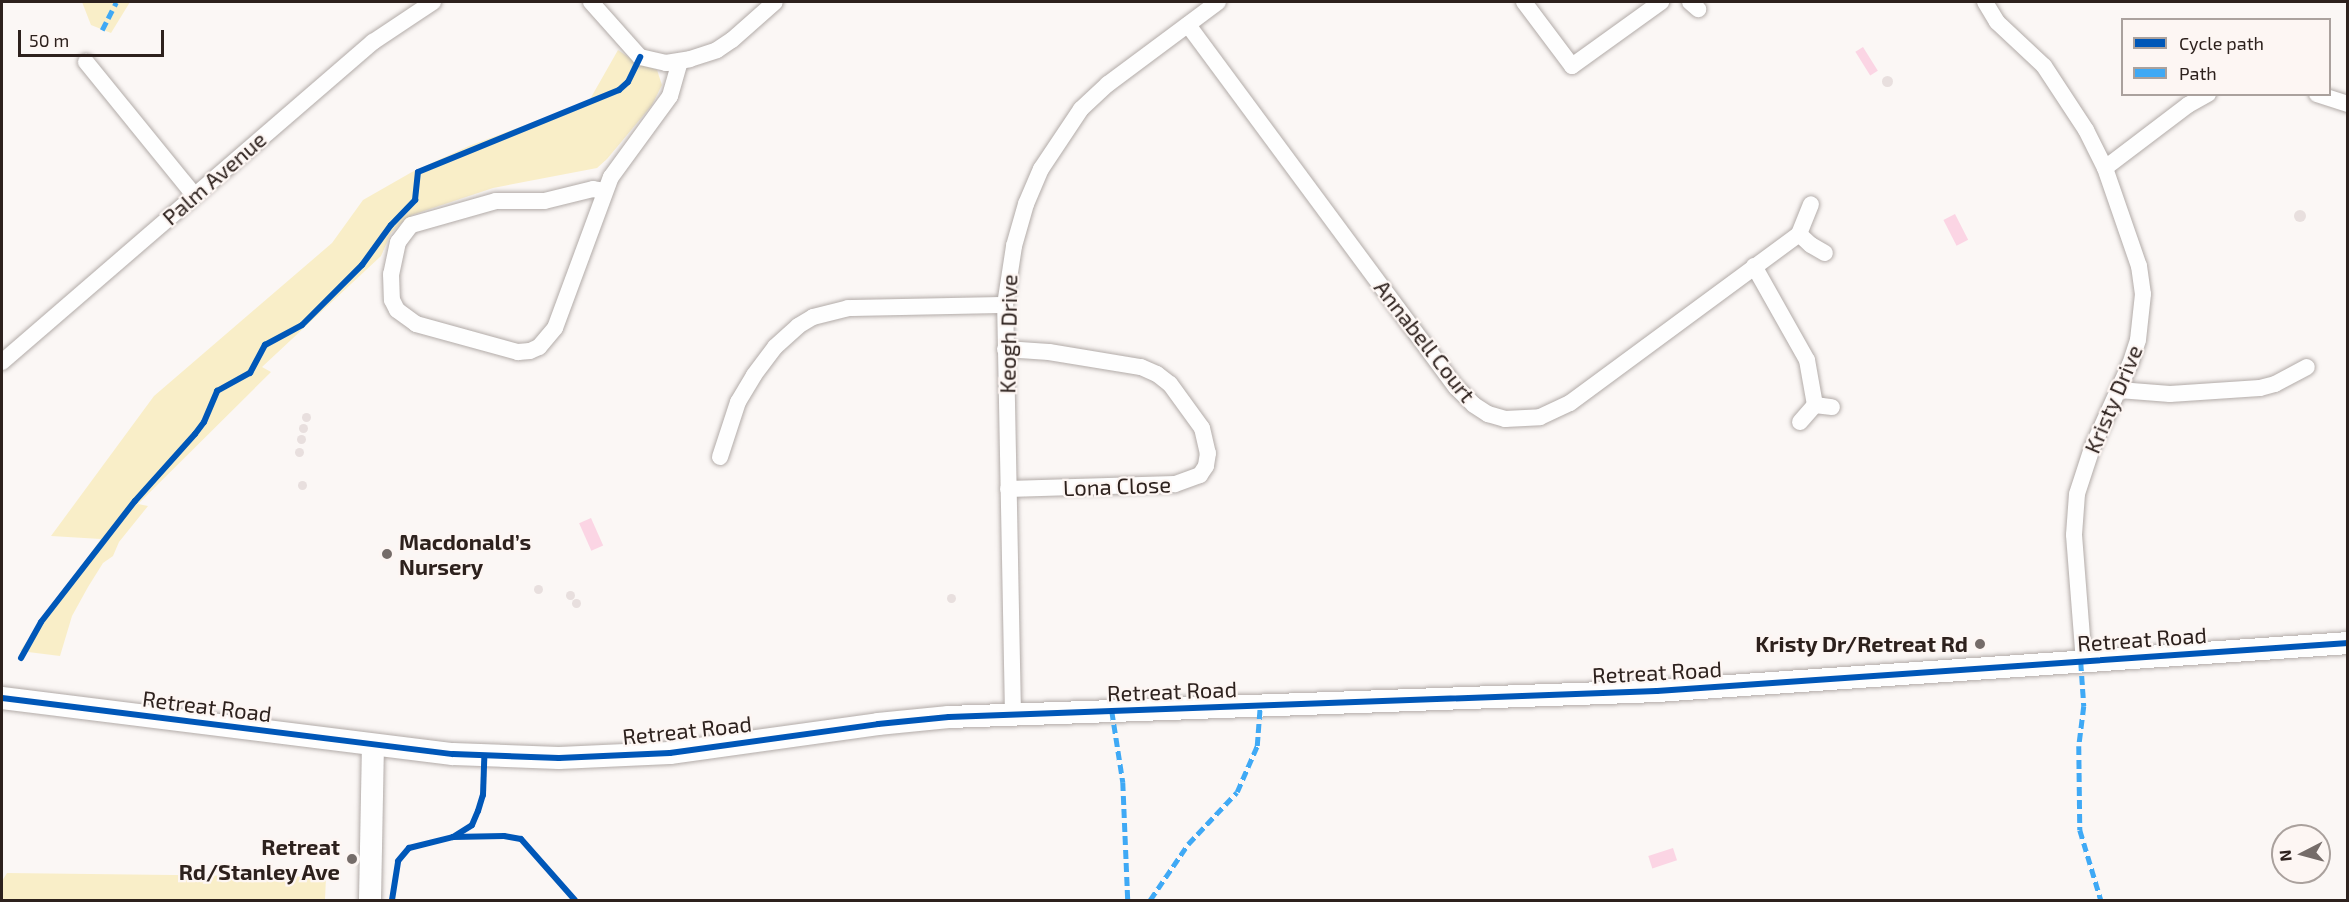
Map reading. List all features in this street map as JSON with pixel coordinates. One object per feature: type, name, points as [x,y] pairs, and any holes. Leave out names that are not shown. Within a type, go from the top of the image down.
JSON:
[{"type":"street","name":"Palm Avenue","points":[[2,362],[373,42],[433,2]]},
{"type":"street","points":[[591,2],[640,57],[666,63],[703,56],[725,45],[775,2]]},
{"type":"street","name":"Keogh Drive","points":[[1013,715],[1005,349],[1005,304],[1011,256],[1026,204],[1041,169],[1060,136],[1081,109],[1108,84],[1218,2]]},
{"type":"street","points":[[1524,2],[1572,66],[1660,2]]},
{"type":"street","name":"Kristy Drive","points":[[1985,2],[1997,22],[2044,66],[2067,97],[2105,168],[2132,241],[2143,294],[2139,340],[2092,448],[2077,494],[2074,535],[2084,661]]},
{"type":"street","name":"Annabell Court","points":[[1188,25],[1456,387],[1474,405],[1488,414],[1505,419],[1521,420],[1540,417],[1570,403],[1799,234]]},
{"type":"street","points":[[86,62],[194,195]]},
{"type":"street","points":[[605,191],[593,189],[544,201],[496,201],[411,225],[398,242],[391,274],[392,300],[397,310],[416,324],[518,352],[539,347],[555,328],[605,191],[619,165],[670,96],[680,62]]},
{"type":"street","points":[[2105,168],[2188,105],[2204,96]]},
{"type":"street","points":[[2323,96],[2348,104]]},
{"type":"street","points":[[1811,204],[1799,234],[1811,245],[1825,253]]},
{"type":"street","points":[[1754,266],[1807,360],[1815,405]]},
{"type":"street","points":[[720,457],[738,402],[754,375],[786,336],[813,317],[848,308],[1005,304]]},
{"type":"street","name":"Lona Close","points":[[1005,349],[1049,352],[1141,367],[1157,374],[1170,384],[1202,428],[1208,453],[1206,466],[1200,475],[1188,482],[1008,489]]},
{"type":"street","points":[[2119,390],[2170,394],[2260,388],[2283,381],[2307,367]]},
{"type":"street","points":[[1815,405],[1832,407]]},
{"type":"street","points":[[1800,422],[1815,405]]},
{"type":"street","name":"Retreat Road","points":[[2,698],[484,757],[627,756],[706,749],[878,724],[1013,715],[1646,692],[2348,643]]},
{"type":"street","points":[[370,900],[374,745]]},
{"type":"shaded area","points":[[82,2],[130,2],[111,33],[91,25]]},
{"type":"shaded area","points":[[1863,47],[1878,71],[1870,76],[1855,52]]},
{"type":"shaded area","points":[[618,50],[637,63],[657,70],[662,85],[652,105],[607,159],[597,168],[493,188],[412,215],[398,226],[391,233],[381,256],[262,367],[271,372],[138,504],[148,506],[119,542],[113,556],[103,563],[88,587],[72,616],[60,656],[20,651],[101,539],[51,536],[154,396],[332,243],[363,200],[412,172],[469,146],[589,101]]},
{"type":"shaded area","points":[[1955,214],[1968,240],[1957,246],[1943,220]]},
{"type":"shaded area","points":[[591,518],[603,545],[591,551],[579,523]]},
{"type":"shaded area","points":[[1673,848],[1677,860],[1652,868],[1648,856]]},
{"type":"shaded area","points":[[7,873],[326,877],[325,900],[2,900],[2,881]]},
{"type":"building","points":[[1887,76],[1891,77],[1891,85],[1887,86],[1883,85],[1882,81],[1883,77]]},
{"type":"building","points":[[2302,210],[2305,211],[2305,221],[2298,222],[2295,221],[2294,214],[2295,211]]},
{"type":"building","points":[[306,412],[311,417],[306,422],[301,417]]},
{"type":"building","points":[[303,423],[308,428],[303,433],[298,428]]},
{"type":"building","points":[[301,434],[306,439],[301,444],[296,439]]},
{"type":"building","points":[[299,447],[304,452],[299,457],[294,452]]},
{"type":"building","points":[[302,480],[307,485],[302,490],[297,485]]},
{"type":"building","points":[[538,585],[542,589],[538,593],[534,589]]},
{"type":"building","points":[[570,591],[574,595],[570,599],[566,595]]},
{"type":"building","points":[[951,594],[955,598],[951,602],[947,598]]},
{"type":"building","points":[[576,599],[580,603],[576,607],[572,603]]},
{"type":"marked path","points":[[102,30],[116,2]]},
{"type":"marked path","points":[[2081,662],[2084,706],[2079,746],[2080,830],[2101,900]]},
{"type":"marked path","points":[[1150,900],[1188,844],[1237,792],[1257,746],[1260,706]]},
{"type":"marked path","points":[[1112,711],[1123,782],[1128,900]]},
{"type":"cycle path","points":[[21,658],[41,622],[135,501],[204,422],[217,391],[250,373],[265,345],[302,325],[362,265],[391,225],[415,200],[418,172],[619,90],[628,82],[640,57]]},
{"type":"cycle path","points":[[2,698],[453,754],[559,758],[670,753],[878,724],[949,717],[1657,691],[2348,643]]},
{"type":"cycle path","points":[[453,837],[472,825],[478,811],[483,795],[484,757]]},
{"type":"cycle path","points":[[392,900],[398,861],[409,848],[453,837],[504,836],[521,839],[575,900]]},
{"type":"place","name":"Macdonald’s Nursery","points":[[387,554]]},
{"type":"place","name":"Kristy Dr/Retreat Rd","points":[[1980,644]]},
{"type":"place","name":"Retreat Rd/Stanley Ave","points":[[352,859]]}]
